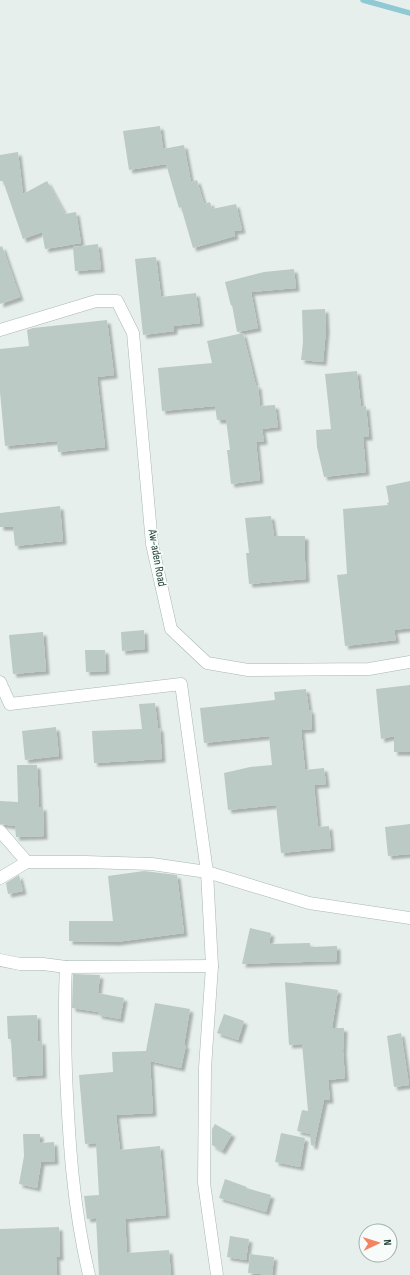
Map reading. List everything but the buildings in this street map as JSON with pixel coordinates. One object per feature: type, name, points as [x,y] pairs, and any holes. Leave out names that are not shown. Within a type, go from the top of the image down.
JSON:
[{"type":"street","name":"Aw-aden Road","points":[[0,330],[96,301],[117,301],[133,333],[152,544],[171,629],[207,663],[248,670],[369,668],[410,662]]},
{"type":"street","points":[[0,682],[5,704],[181,684],[207,872],[212,966],[205,1068],[204,1182],[217,1275]]},
{"type":"street","points":[[0,831],[27,862]]},
{"type":"street","points":[[0,878],[27,862],[152,864],[207,872],[309,903],[410,918]]},
{"type":"street","points":[[0,960],[20,964],[43,964],[66,967],[212,966]]},
{"type":"street","points":[[66,967],[64,999],[68,1138],[74,1192],[82,1244],[89,1275]]},
{"type":"waterway","points":[[363,0],[410,13]]}]
